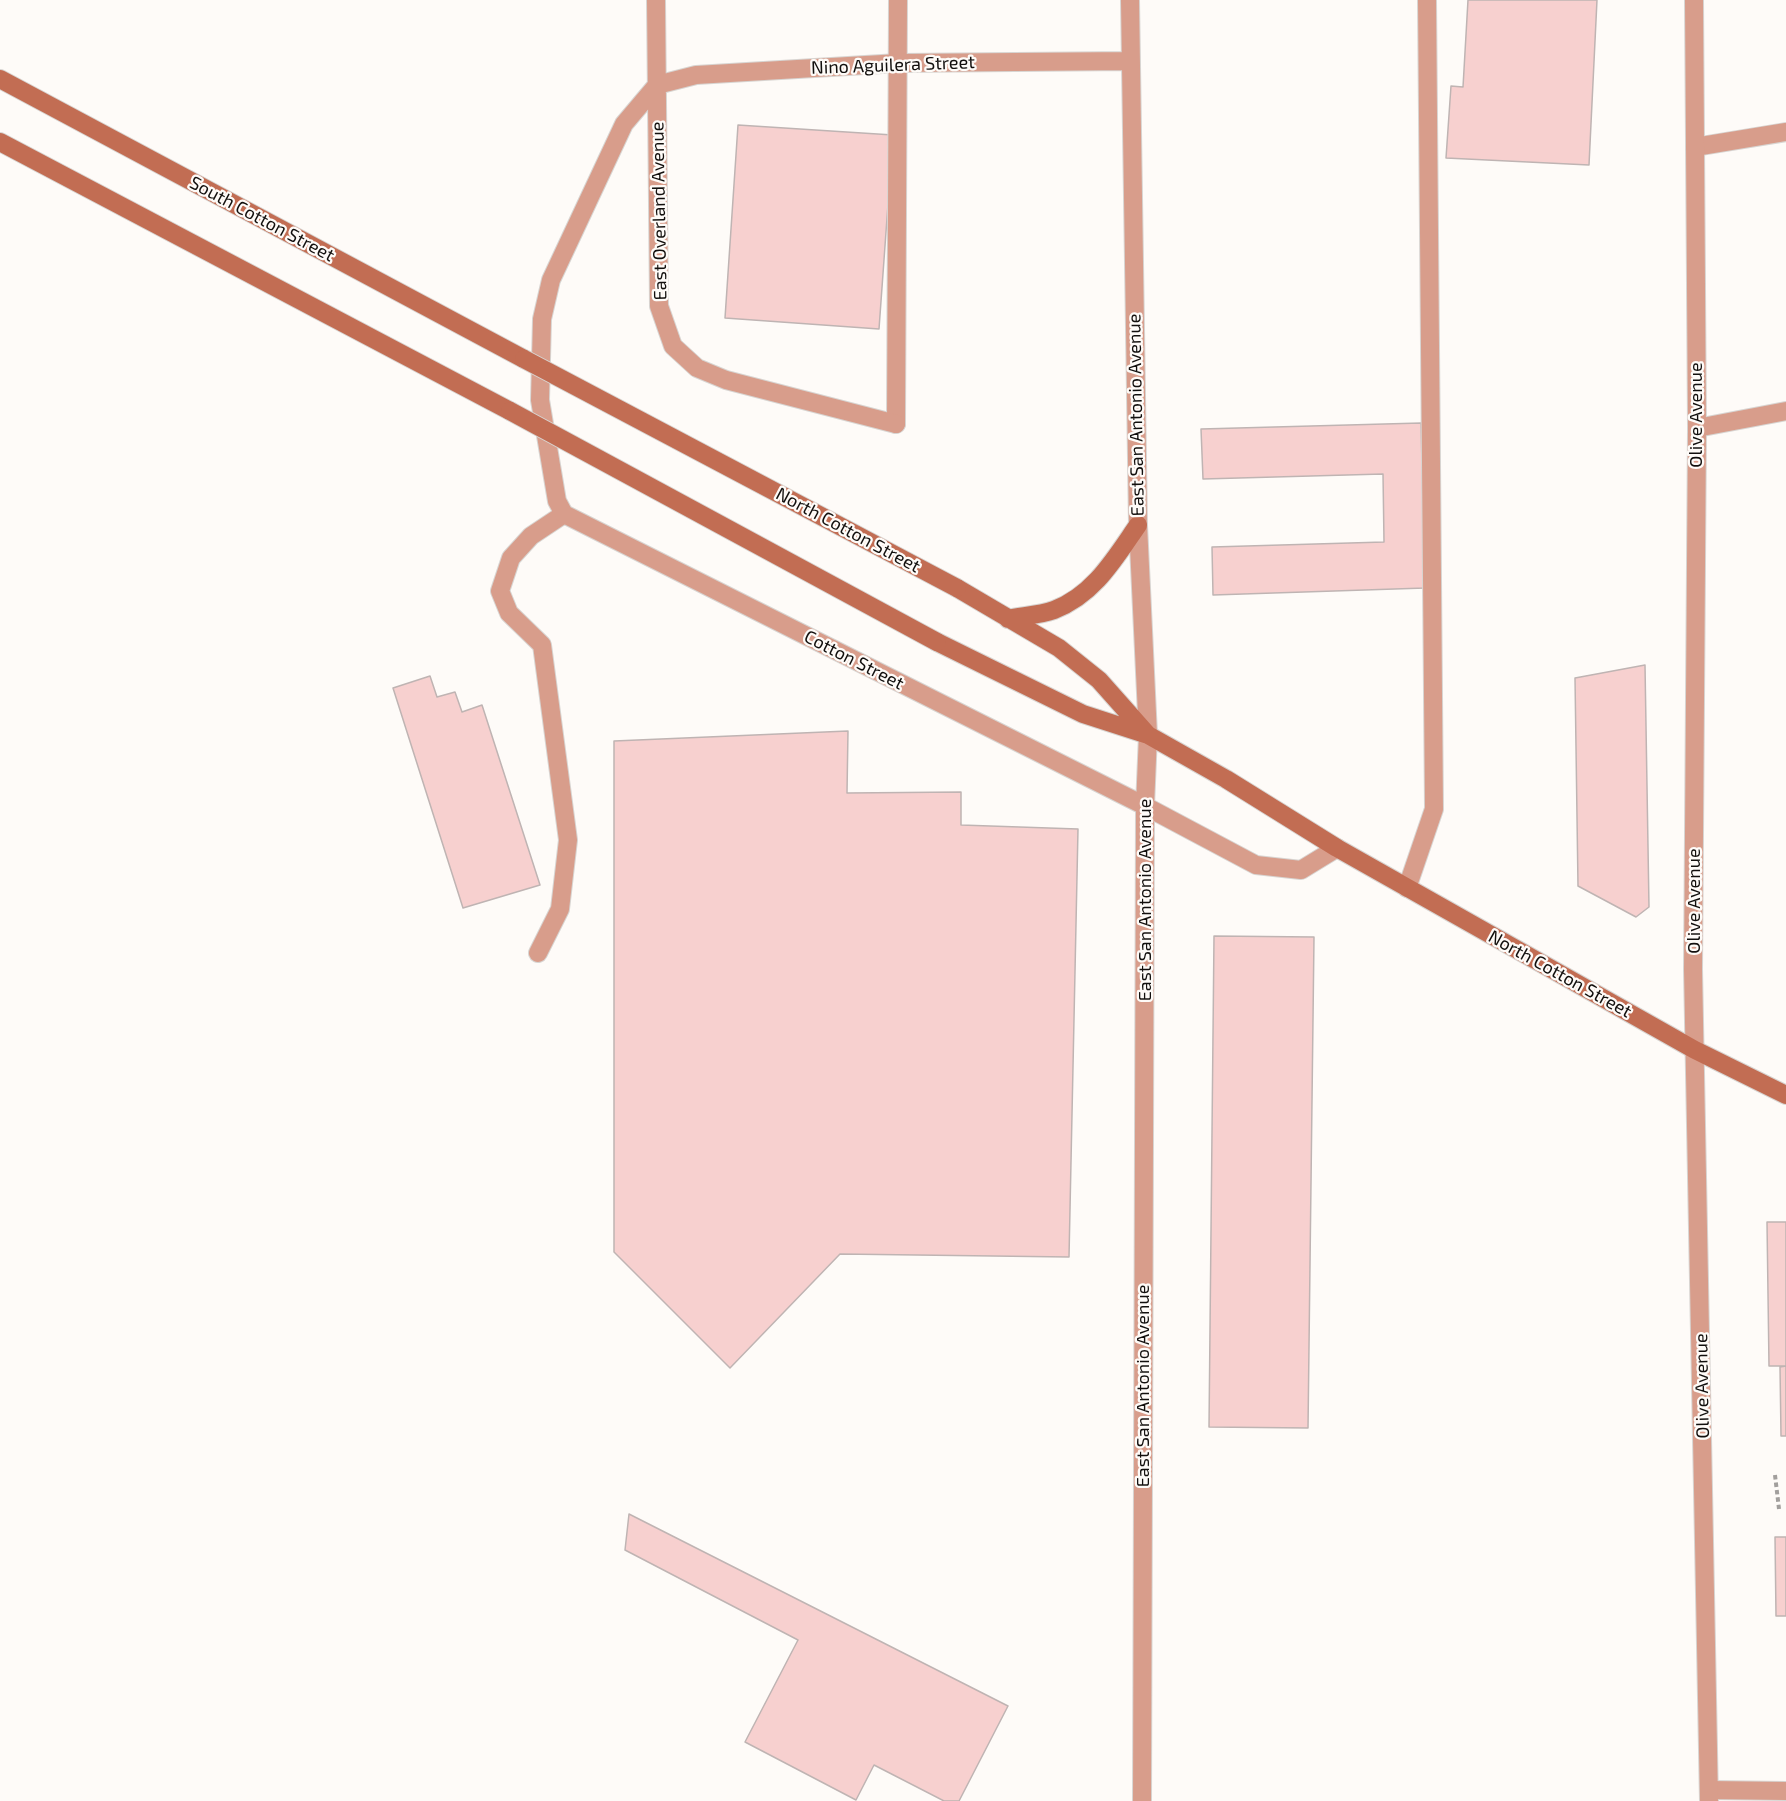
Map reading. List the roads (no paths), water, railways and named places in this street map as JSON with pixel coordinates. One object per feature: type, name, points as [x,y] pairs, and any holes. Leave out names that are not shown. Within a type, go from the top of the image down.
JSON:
[{"type":"main road","name":"South Cotton Street","points":[[0,79],[525,358]]},
{"type":"main road","name":"North Cotton Street","points":[[0,142],[510,411],[937,642],[1083,714],[1148,735],[1227,779],[1337,848],[1407,888],[1695,1050],[1786,1095]]},
{"type":"main road","name":"North Cotton Street","points":[[525,358],[957,588],[1059,648],[1099,680],[1148,735]]},
{"type":"main road","points":[[1008,619],[1052,610],[1075,599],[1101,578],[1138,525]]},
{"type":"street","name":"East Overland Avenue","points":[[656,0],[659,306],[673,346],[697,368],[726,380],[896,424],[899,63]]},
{"type":"street","points":[[898,0],[899,63]]},
{"type":"street","name":"East San Antonio Avenue","points":[[1130,0],[1138,525],[1148,735],[1145,806],[1142,1801]]},
{"type":"street","points":[[1407,888],[1434,809],[1427,0]]},
{"type":"street","name":"Olive Avenue","points":[[1694,0],[1697,428],[1693,969],[1709,1796]]},
{"type":"street","name":"Nino Aguilera Street","points":[[657,85],[696,75],[899,63],[1131,61]]},
{"type":"street","name":"East Overland Avenue","points":[[564,514],[557,501],[540,400],[542,319],[551,280],[624,124],[657,85]]},
{"type":"street","points":[[1695,147],[1786,132]]},
{"type":"street","points":[[1697,428],[1786,411]]},
{"type":"street","points":[[538,953],[560,909],[568,840],[542,645],[509,613],[500,591],[511,558],[531,536],[564,514]]},
{"type":"street","name":"Cotton Street","points":[[564,514],[1145,806]]},
{"type":"street","points":[[1145,806],[1256,865],[1301,870],[1337,848]]},
{"type":"street","points":[[1709,1796],[1786,1791]]}]
